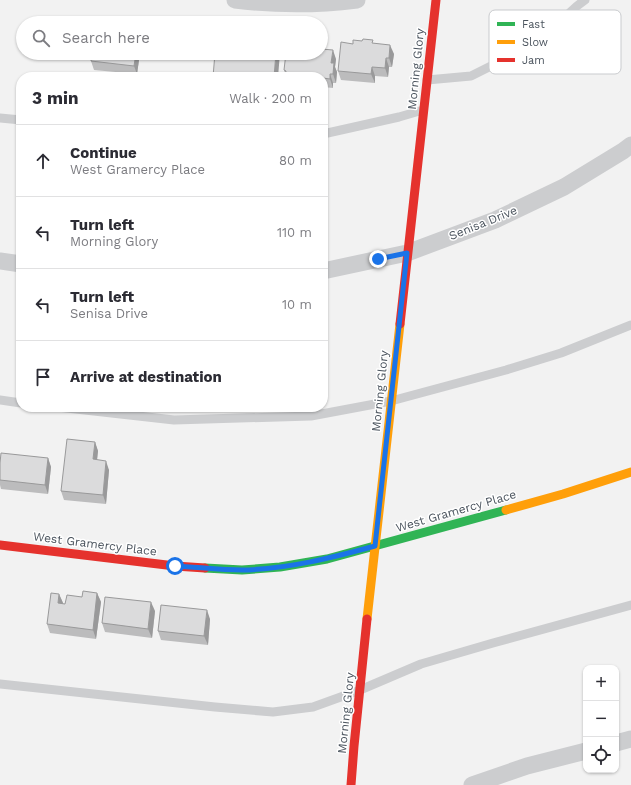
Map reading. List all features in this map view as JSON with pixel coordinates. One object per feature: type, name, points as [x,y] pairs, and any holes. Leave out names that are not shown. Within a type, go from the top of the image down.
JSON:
[{"type":"street","points":[[235,0],[256,3],[294,4],[345,2],[357,0]]},
{"type":"street","name":"Morning Glory","points":[[351,785],[375,546],[436,0]]},
{"type":"street","name":"Senisa Drive","points":[[328,269],[407,253],[495,220],[564,188],[631,145]]},
{"type":"street","points":[[0,261],[16,263]]},
{"type":"street","name":"West Gramercy Place","points":[[0,545],[175,566],[242,570],[280,567],[328,559],[563,494],[631,472]]},
{"type":"street","points":[[619,742],[631,739]]},
{"type":"street","points":[[472,785],[527,766],[583,752]]},
{"type":"lane","points":[[573,10],[585,0]]},
{"type":"lane","points":[[427,80],[471,76],[489,67]]},
{"type":"lane","points":[[328,133],[400,117],[423,110]]},
{"type":"lane","points":[[0,118],[16,120]]},
{"type":"lane","points":[[103,412],[174,420],[311,416],[391,400],[506,370],[561,353],[631,325]]},
{"type":"lane","points":[[0,400],[16,402]]},
{"type":"lane","points":[[0,684],[273,712],[313,707],[360,690],[421,664],[631,605]]},
{"type":"building","points":[[363,39],[373,40],[372,43],[390,45],[389,58],[386,58],[385,68],[372,67],[371,74],[338,71],[341,42],[353,44],[353,40],[362,41]]},
{"type":"building","points":[[328,50],[333,50],[331,63],[334,63],[333,74],[330,74],[330,79],[328,79],[328,72],[286,72],[284,70],[285,60],[328,60]]},
{"type":"building","points":[[91,60],[135,60],[134,66]]},
{"type":"building","points":[[214,60],[275,60],[274,72],[213,72]]},
{"type":"building","points":[[67,439],[95,442],[93,459],[106,461],[103,495],[61,491]]},
{"type":"building","points":[[1,453],[48,458],[45,485],[0,480]]},
{"type":"building","points":[[83,591],[97,593],[93,630],[47,624],[51,593],[59,594],[58,603],[65,604],[67,595],[82,597]]},
{"type":"building","points":[[105,597],[151,602],[148,629],[102,623]]},
{"type":"building","points":[[161,605],[207,610],[204,636],[158,631]]},
{"type":"traffic: fast","points":[[205,568],[242,570],[280,567],[327,559],[506,510]]},
{"type":"traffic: slow","points":[[367,619],[400,324]]},
{"type":"traffic: slow","points":[[506,510],[563,494],[631,472]]},
{"type":"traffic: jam","points":[[400,324],[436,0]]},
{"type":"traffic: jam","points":[[0,545],[175,566],[205,568]]},
{"type":"traffic: jam","points":[[351,785],[367,619]]},
{"type":"route","points":[[175,566],[242,570],[280,567],[328,559],[375,546],[407,253],[378,259]]}]
